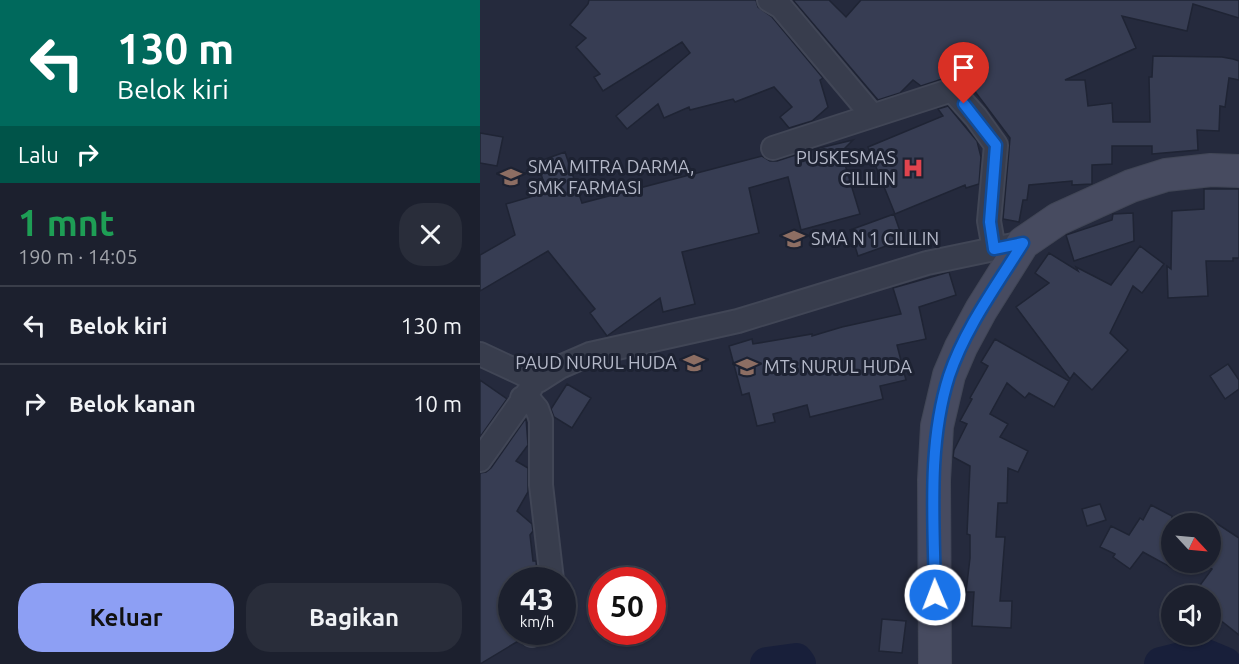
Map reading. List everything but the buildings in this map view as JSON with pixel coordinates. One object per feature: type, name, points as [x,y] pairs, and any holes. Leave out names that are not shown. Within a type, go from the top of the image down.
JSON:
[{"type":"main road","points":[[936,664],[934,480],[937,426],[949,375],[1009,246],[1058,219],[1131,186],[1166,175],[1211,170],[1239,171]]},
{"type":"street","points":[[769,0],[781,7],[872,116]]},
{"type":"street","points":[[480,460],[522,398],[538,381],[560,367],[590,354],[738,321],[927,263],[1009,246],[990,222],[996,145],[976,117],[952,90],[773,148]]},
{"type":"street","points":[[480,354],[538,381]]},
{"type":"street","points":[[522,398],[531,402],[537,409],[541,420],[541,484],[551,567]]},
{"type":"waterway","points":[[1161,664],[1201,654],[1225,664]]},
{"type":"waterway","points":[[767,664],[796,660],[799,664]]},
{"type":"place","name":"PUSKESMAS CILILIN","points":[[913,168]]},
{"type":"place","name":"SMA MITRA DARMA, SMK FARMASI","points":[[511,177]]},
{"type":"place","name":"SMA N 1 CILILIN","points":[[794,239]]},
{"type":"place","name":"PAUD NURUL HUDA","points":[[694,363]]},
{"type":"place","name":"MTs NURUL HUDA","points":[[747,367]]},
{"type":"route","points":[[935,595],[934,480],[937,426],[949,375],[981,310],[1023,243],[994,249],[990,222],[996,145],[964,104]]}]
